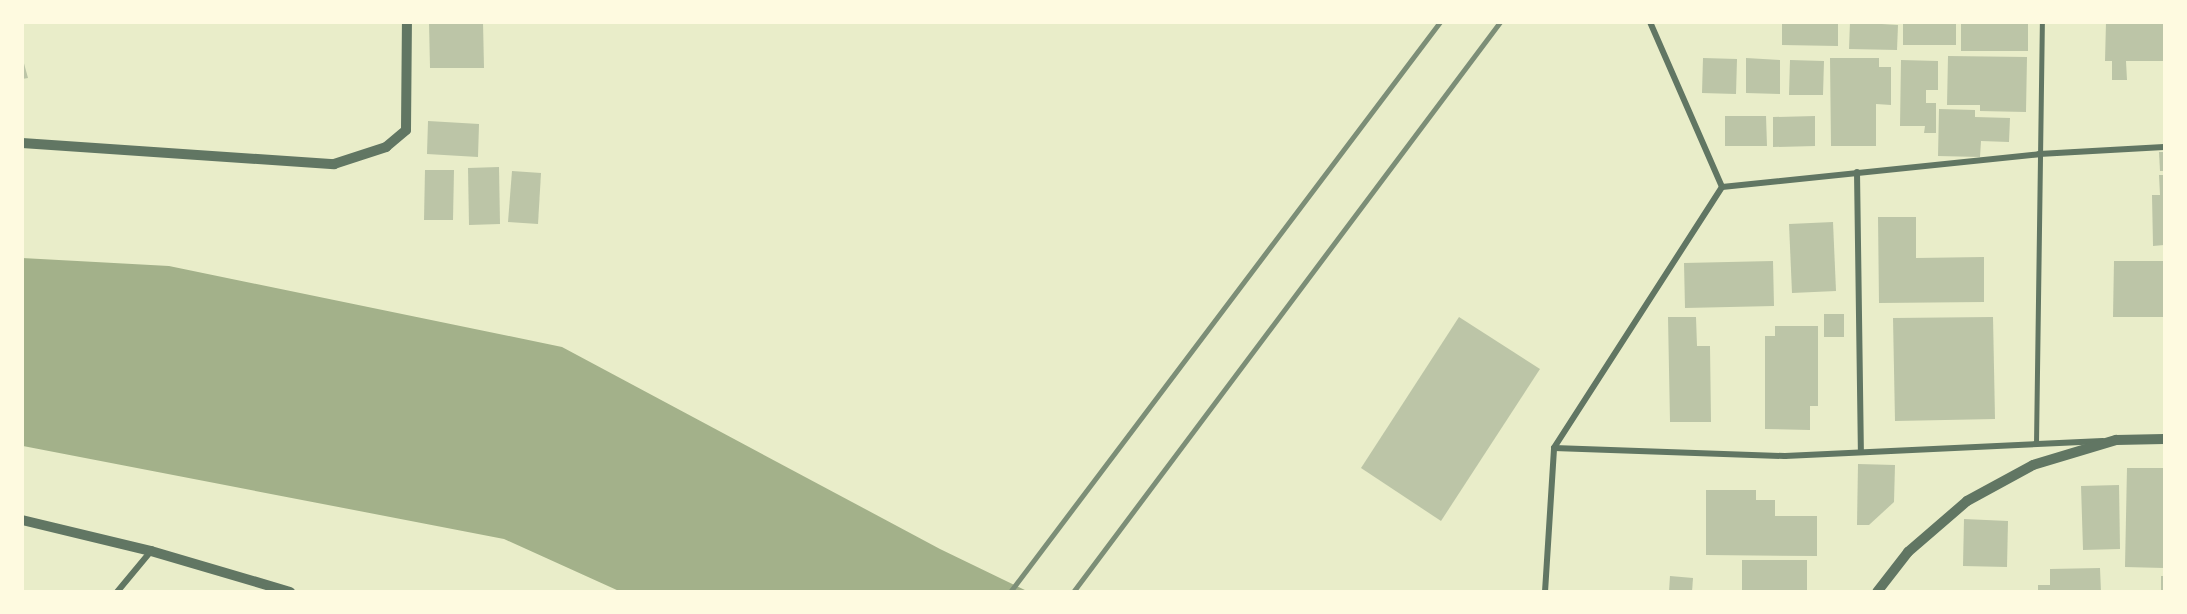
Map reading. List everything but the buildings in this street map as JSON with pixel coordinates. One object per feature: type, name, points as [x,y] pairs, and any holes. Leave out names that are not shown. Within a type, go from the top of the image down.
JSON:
[{"type":"street","points":[[22,143],[334,164],[386,147],[406,130],[407,22]]},
{"type":"street","points":[[1650,22],[1722,187]]},
{"type":"street","points":[[1722,187],[2039,154],[2164,147]]},
{"type":"street","points":[[1857,172],[1861,452]]},
{"type":"street","points":[[1545,591],[1554,448],[1722,187]]},
{"type":"street","points":[[1554,448],[1785,456],[2164,438]]},
{"type":"street","points":[[1877,591],[1908,552],[1968,501],[2032,465],[2116,440]]},
{"type":"street","points":[[22,520],[151,551],[290,591]]},
{"type":"street","points":[[117,591],[151,551]]},
{"type":"lane","points":[[2036,444],[2042,22]]},
{"type":"shaded area","points":[[22,258],[169,266],[562,347],[940,549],[1027,591],[619,591],[504,539],[23,446]]},
{"type":"railway","points":[[1010,592],[1440,22]]},
{"type":"railway","points":[[1073,592],[1500,22]]}]
